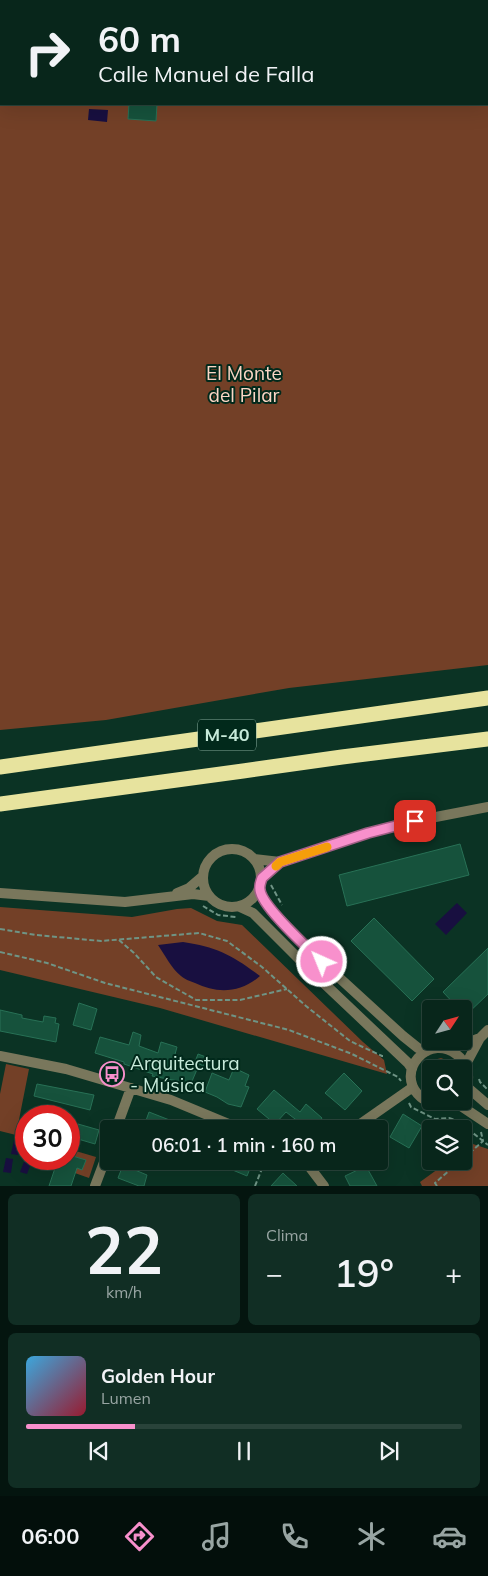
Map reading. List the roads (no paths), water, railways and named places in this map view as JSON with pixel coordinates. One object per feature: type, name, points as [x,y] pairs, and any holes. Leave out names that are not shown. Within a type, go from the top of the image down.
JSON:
[{"type":"highway","name":"M-40","points":[[0,766],[453,703],[488,700]]},
{"type":"highway","name":"M-40","points":[[0,804],[439,744],[488,739]]},
{"type":"highway","points":[[439,744],[488,747]]},
{"type":"street","points":[[262,878],[280,862],[368,833],[415,821],[488,807]]},
{"type":"street","points":[[232,849],[240,850],[254,859],[260,868],[262,878],[260,889],[248,903],[240,907],[228,908],[218,904],[209,896],[203,876],[205,868],[216,854],[232,849]]},
{"type":"street","points":[[254,859],[280,862]]},
{"type":"street","points":[[170,896],[189,888],[203,876]]},
{"type":"street","points":[[260,889],[263,899],[274,913],[322,962],[402,1036],[418,1048],[427,1051]]},
{"type":"street","points":[[0,893],[125,902],[194,894],[209,896]]},
{"type":"street","points":[[240,907],[253,913],[311,972],[392,1047],[412,1069]]},
{"type":"street","points":[[468,1060],[480,1038],[488,1030]]},
{"type":"street","points":[[472,1041],[480,1038]]},
{"type":"street","points":[[366,1120],[409,1090],[412,1069],[418,1059],[431,1050]]},
{"type":"street","points":[[449,1050],[462,1060]]},
{"type":"street","points":[[0,1056],[66,1069],[171,1100],[219,1120]]},
{"type":"street","points":[[119,1120],[131,1088]]},
{"type":"street","points":[[409,1090],[422,1099]]},
{"type":"street","points":[[472,1095],[488,1105]]},
{"type":"street","points":[[467,1110],[488,1124]]},
{"type":"street","points":[[95,1186],[101,1170]]},
{"type":"street","points":[[312,1170],[324,1186]]},
{"type":"place","name":"Arquitectura - Música","points":[[112,1074]]},
{"type":"park label","name":"El Monte del Pilar","points":[[244,384]]}]
